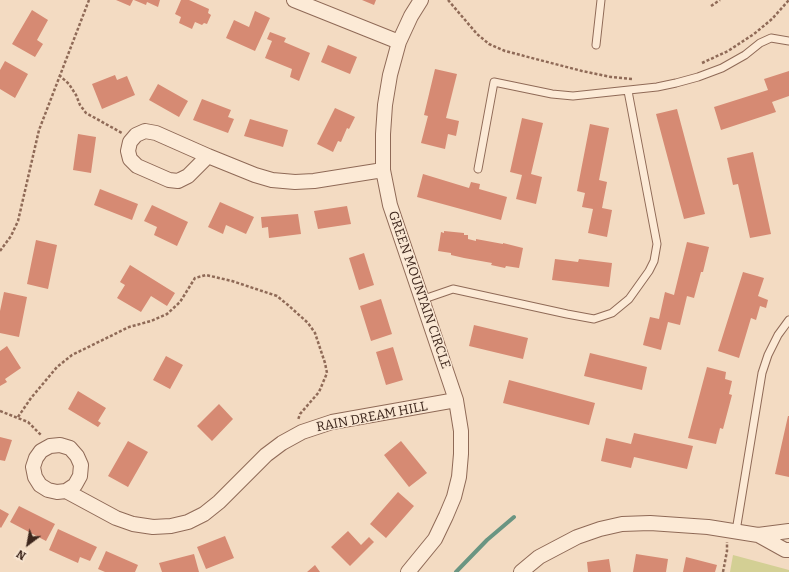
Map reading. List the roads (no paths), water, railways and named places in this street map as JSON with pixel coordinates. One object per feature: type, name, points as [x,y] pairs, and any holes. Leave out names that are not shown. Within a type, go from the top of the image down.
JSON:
[{"type":"street","points":[[294,0],[399,42]]},
{"type":"street","name":"GREEN MOUNTAIN CIRCLE","points":[[408,572],[435,539],[454,497],[459,477],[461,454],[461,431],[456,400],[390,205],[383,170],[385,105],[390,75],[399,42],[411,16],[421,0]]},
{"type":"street","points":[[208,156],[188,176],[178,181],[169,180],[137,166],[130,159],[128,151],[130,142],[136,135],[145,131],[156,133],[208,156],[255,175],[272,180],[295,182],[314,181],[383,170]]},
{"type":"street","name":"RAIN DREAM HILL","points":[[66,491],[75,485],[80,476],[81,465],[77,456],[70,448],[60,445],[50,446],[42,451],[36,458],[33,467],[35,477],[40,485],[48,490],[57,492],[66,491],[116,518],[133,524],[153,527],[171,526],[188,522],[204,514],[219,502],[266,455],[282,443],[302,432],[332,422],[456,400]]},
{"type":"street","points":[[521,572],[540,557],[571,540],[600,529],[622,524],[650,523],[731,530],[758,535],[789,531]]},
{"type":"street","points":[[758,535],[785,550],[789,550]]},
{"type":"lane","points":[[596,45],[601,0]]},
{"type":"lane","points":[[478,169],[494,82],[552,94],[573,96],[628,91],[676,84],[698,77],[722,68],[745,55],[760,43],[772,38],[789,41]]},
{"type":"lane","points":[[422,300],[453,288],[594,319],[612,313],[629,299],[649,271],[654,261],[658,244],[628,91]]},
{"type":"lane","points":[[731,530],[762,373],[768,355],[778,335],[789,320]]},
{"type":"waterway","points":[[456,572],[487,540],[514,517]]}]
